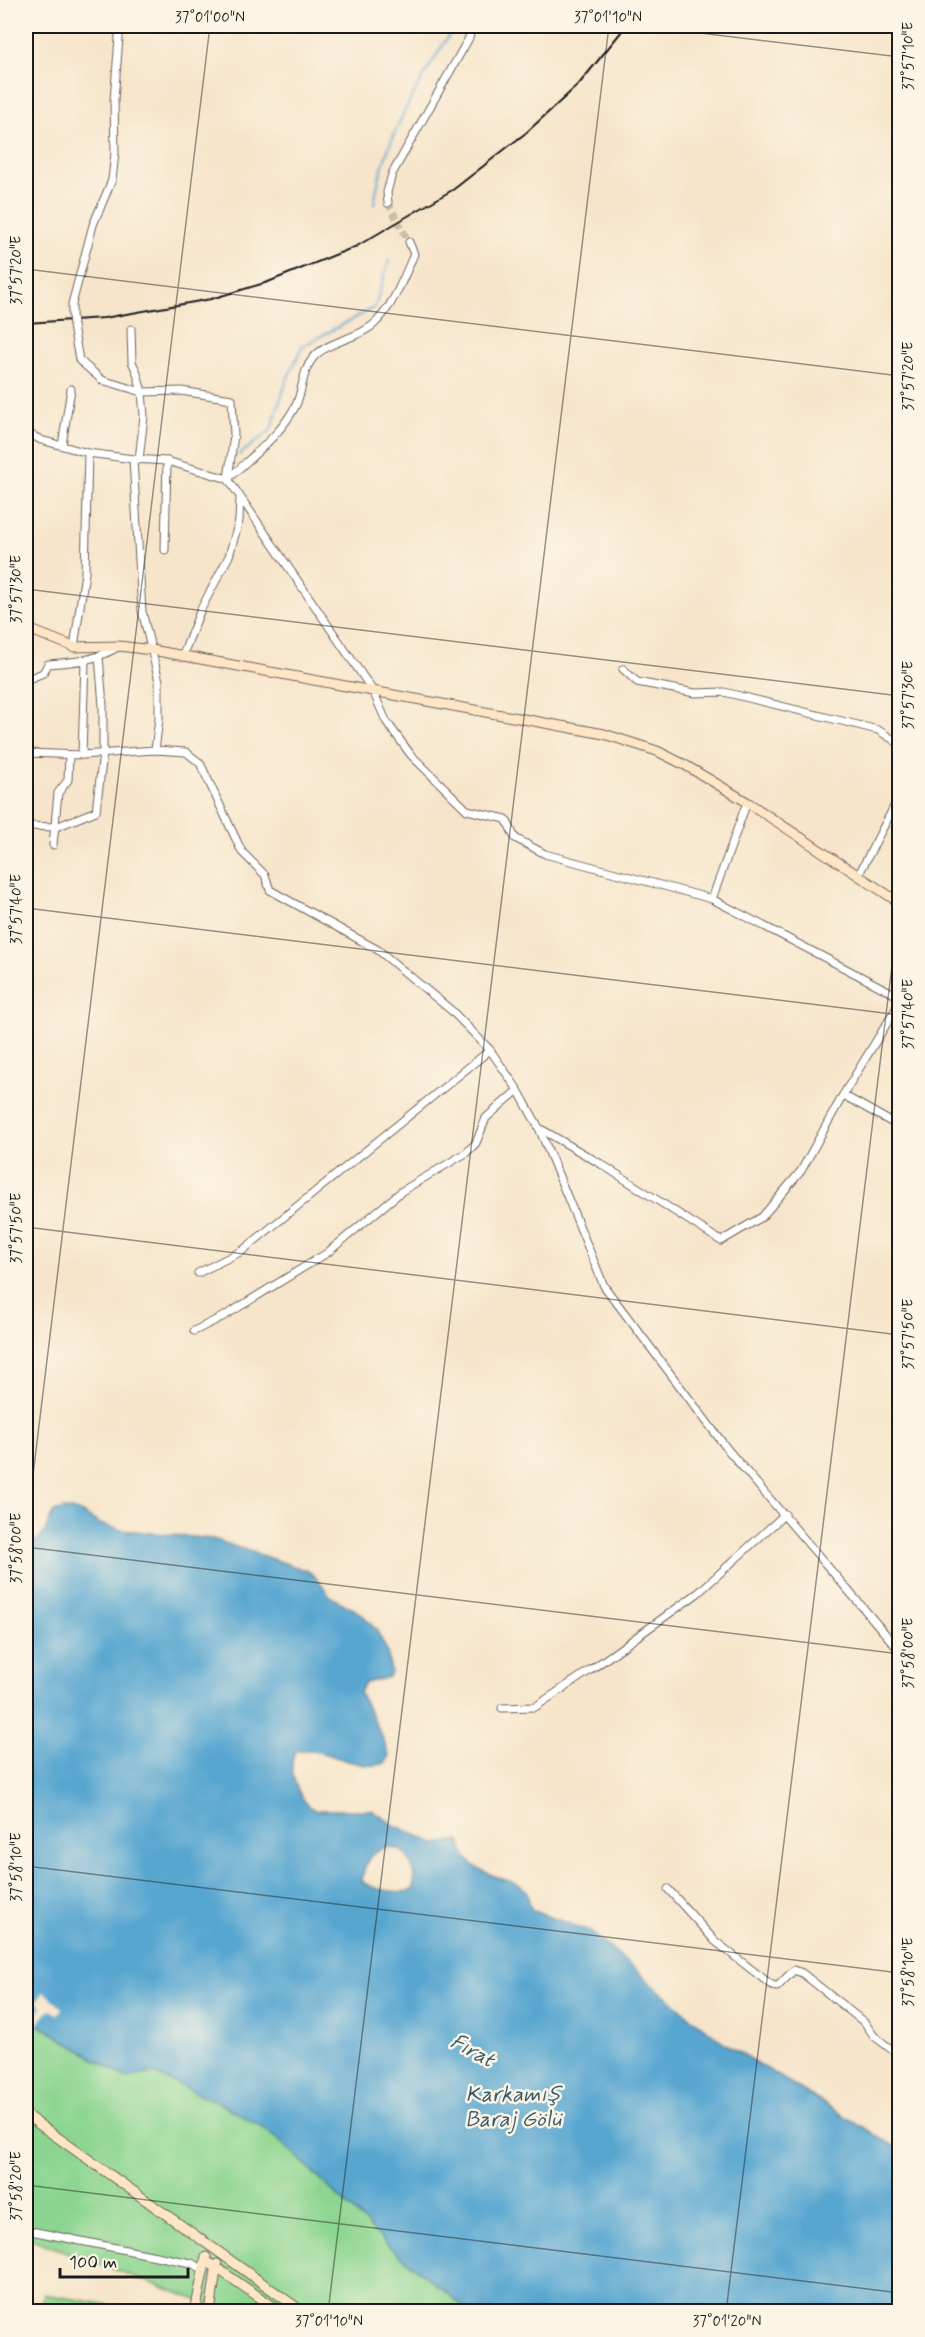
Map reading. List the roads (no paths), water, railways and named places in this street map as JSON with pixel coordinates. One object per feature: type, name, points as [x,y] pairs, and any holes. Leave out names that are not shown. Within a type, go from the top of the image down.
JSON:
[{"type":"street","points":[[118,26],[114,100],[115,153],[112,180],[93,225],[72,304],[78,360],[102,380],[142,392],[181,392],[232,399],[234,435],[228,479],[373,691],[386,721],[411,755],[467,810],[506,819],[515,838],[545,854],[712,899],[900,997]]},
{"type":"street","points":[[388,203],[387,192],[392,174],[469,38],[472,26]]},
{"type":"street","points":[[228,479],[281,429],[296,404],[312,360],[323,349],[372,326],[382,314],[414,254],[409,242]]},
{"type":"street","points":[[131,329],[132,362],[142,392],[144,416],[136,459],[142,611],[159,681],[159,719],[155,750]]},
{"type":"street","points":[[62,445],[71,389]]},
{"type":"street","points":[[26,432],[41,440],[88,453],[168,461],[228,479]]},
{"type":"street","points":[[74,647],[85,573],[88,453]]},
{"type":"street","points":[[165,550],[168,461]]},
{"type":"street","points":[[182,657],[201,609],[229,556],[239,521],[240,499]]},
{"type":"street","points":[[26,628],[74,647],[119,646],[152,650],[592,732],[624,740],[657,751],[685,765],[747,802],[900,903]]},
{"type":"street","points":[[26,680],[43,673],[48,664],[85,661],[99,657],[119,646]]},
{"type":"street","points":[[26,826],[56,827],[96,811],[103,754],[103,705],[99,657]]},
{"type":"street","points":[[82,756],[85,661]]},
{"type":"street","points":[[623,669],[637,682],[695,693],[724,692],[879,730],[900,744]]},
{"type":"street","points":[[26,753],[82,756],[155,750],[186,752],[200,763],[242,852],[265,875],[270,890],[378,950],[452,1011],[490,1050],[518,1090],[539,1128],[604,1286],[728,1450],[900,1651]]},
{"type":"street","points":[[53,845],[58,793],[68,780],[69,755]]},
{"type":"street","points":[[858,876],[900,795]]},
{"type":"street","points":[[712,899],[747,802]]},
{"type":"street","points":[[539,1128],[601,1164],[721,1241],[762,1217],[801,1171],[843,1095],[900,1002]]},
{"type":"street","points":[[198,1273],[242,1251],[490,1050]]},
{"type":"street","points":[[194,1331],[226,1315],[327,1252],[402,1191],[466,1153],[476,1143],[486,1118],[518,1090]]},
{"type":"street","points":[[843,1095],[900,1127]]},
{"type":"street","points":[[502,1708],[535,1707],[589,1671],[698,1593],[785,1514]]},
{"type":"street","points":[[668,1889],[715,1941],[770,1983],[777,1987],[794,1970],[802,1973],[865,2023],[874,2036],[900,2056]]},
{"type":"street","points":[[26,2115],[303,2312]]},
{"type":"street","points":[[26,2230],[191,2263],[203,2271]]},
{"type":"street","points":[[195,2312],[208,2245]]},
{"type":"street","points":[[210,2312],[220,2254]]},
{"type":"street","points":[[205,2260],[281,2312]]},
{"type":"street","points":[[203,2271],[216,2267]]},
{"type":"water","name":"Karkamış Baraj Gölü","points":[[64,1509],[80,1512],[100,1524],[122,1530],[213,1539],[308,1571],[317,1578],[331,1597],[361,1613],[377,1631],[387,1651],[391,1672],[389,1677],[365,1683],[359,1692],[382,1736],[389,1756],[385,1763],[364,1765],[318,1752],[296,1751],[292,1766],[293,1775],[304,1800],[316,1810],[372,1810],[394,1825],[436,1844],[460,1840],[464,1854],[479,1869],[522,1887],[527,1893],[531,1909],[591,1932],[693,2019],[726,2044],[899,2149],[899,2311],[469,2311],[391,2248],[289,2149],[262,2127],[219,2103],[152,2073],[126,2078],[26,2017],[26,1543],[41,1537],[54,1512]],"holes":[[[389,1847],[403,1852],[411,1864],[414,1875],[413,1890],[402,1892],[387,1890],[372,1887],[362,1881],[372,1854]]]},
{"type":"waterway","points":[[374,204],[386,156],[405,111],[455,26]]},
{"type":"waterway","points":[[239,455],[271,430],[287,379],[303,346],[375,307],[389,260]]},
{"type":"tunnel","points":[[388,203],[409,242]]},
{"type":"railway","points":[[26,323],[104,318],[211,299],[268,282],[357,246],[454,189],[527,132],[579,84],[626,26]]},
{"type":"water label","name":"Fırat","points":[[472,2051]]}]
